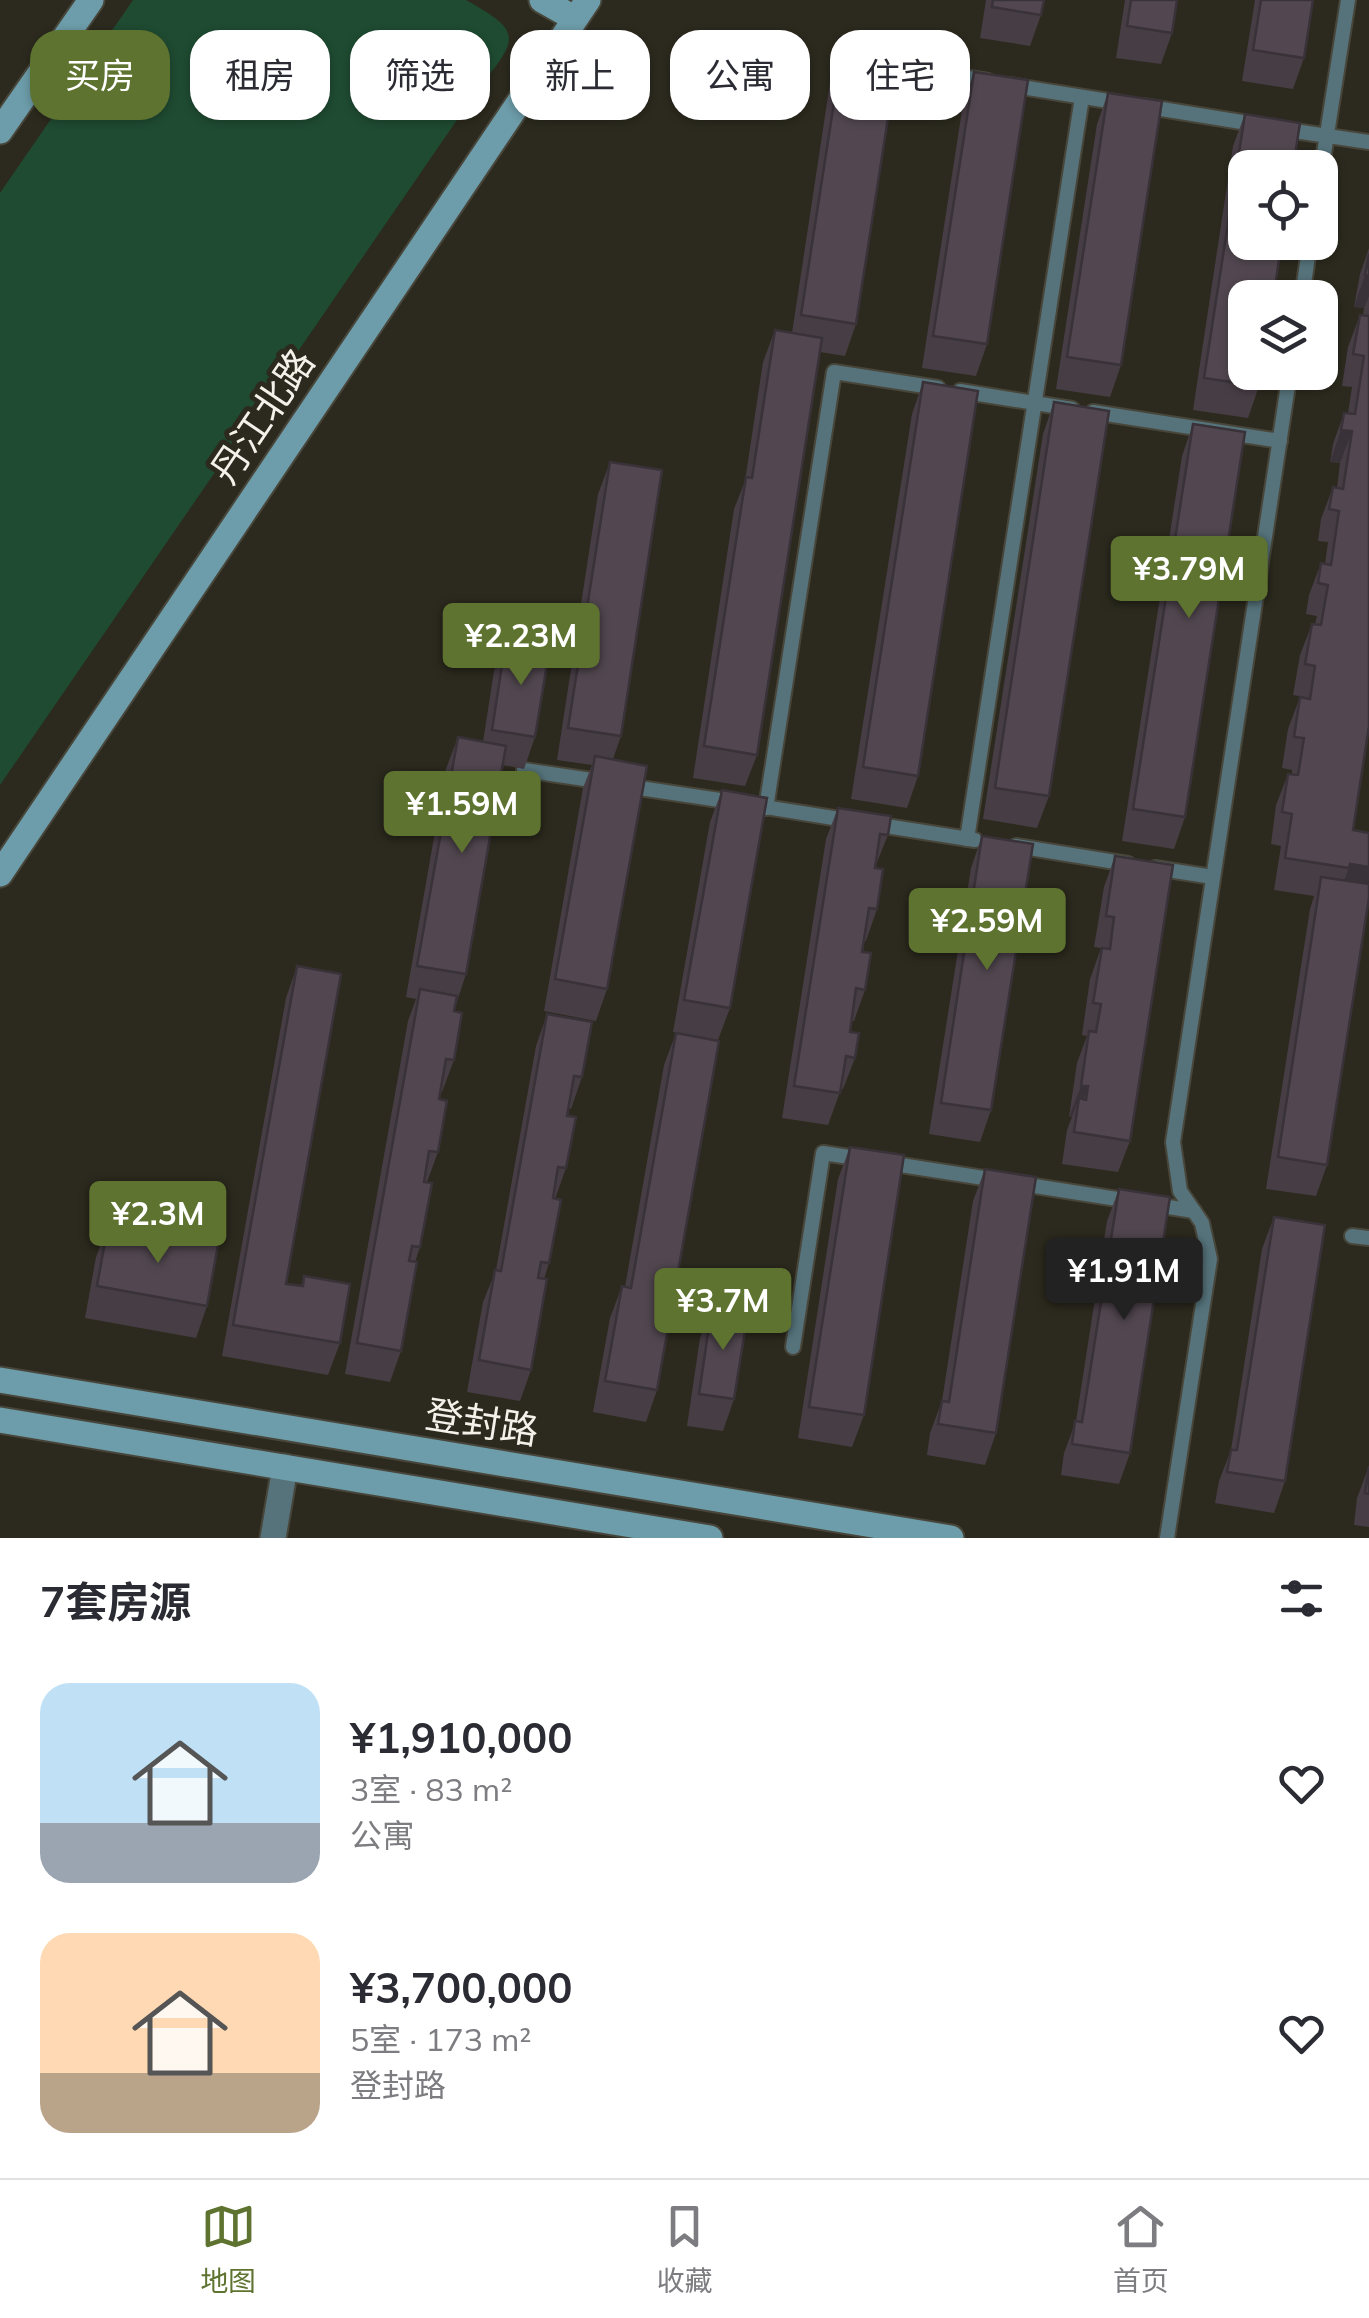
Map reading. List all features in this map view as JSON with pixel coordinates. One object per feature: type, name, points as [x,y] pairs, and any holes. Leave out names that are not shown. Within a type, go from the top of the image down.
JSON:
[{"type":"main road","points":[[0,131],[91,0]]},
{"type":"main road","points":[[542,0],[581,9]]},
{"type":"main road","name":"丹江北路","points":[[0,874],[581,9]]},
{"type":"main road","name":"登封路","points":[[0,1380],[951,1538]]},
{"type":"main road","name":"登封路","points":[[0,1420],[710,1538]]},
{"type":"street","points":[[273,1538],[285,1467]]},
{"type":"lane","points":[[1325,150],[1348,0]]},
{"type":"lane","points":[[970,78],[1369,142]]},
{"type":"lane","points":[[967,838],[1082,96]]},
{"type":"lane","points":[[766,808],[834,372],[1280,441]]},
{"type":"lane","points":[[1167,1538],[1210,1259],[1202,1223],[1180,1191],[1173,1142],[1287,390]]},
{"type":"lane","points":[[524,770],[986,842]]},
{"type":"lane","points":[[1005,844],[1213,877]]},
{"type":"lane","points":[[793,1347],[823,1153],[1194,1211]]},
{"type":"lane","points":[[1352,1236],[1369,1238]]},
{"type":"green space","points":[[133,0],[466,0],[497,20],[509,36],[503,56],[490,73],[490,30],[350,30],[350,120],[457,120],[0,785],[0,193],[50,120],[170,120],[170,30],[112,30]]},
{"type":"building","points":[[993,0],[1044,0],[1041,15],[992,7]]},
{"type":"building","points":[[1131,0],[1177,0],[1172,33],[1127,26]]},
{"type":"building","points":[[1261,0],[1313,0],[1304,58],[1253,50]]},
{"type":"building","points":[[974,72],[1028,80],[987,344],[933,336],[967,120],[970,120]]},
{"type":"building","points":[[1108,93],[1162,101],[1121,365],[1067,357]]},
{"type":"building","points":[[1245,114],[1300,123],[1296,150],[1239,150]]},
{"type":"building","points":[[831,120],[888,120],[856,324],[801,315]]},
{"type":"building","points":[[1228,223],[1228,260],[1279,260],[1276,280],[1228,280],[1228,381],[1204,378]]},
{"type":"building","points":[[1360,315],[1369,316],[1369,726],[1353,830],[1369,833],[1369,867],[1350,864],[1349,868],[1285,858],[1292,814],[1282,812],[1288,774],[1298,775],[1304,738],[1294,737],[1300,697],[1310,699],[1315,666],[1305,664],[1312,624],[1321,625],[1328,585],[1318,583],[1321,563],[1331,565],[1339,511],[1329,509],[1333,487],[1343,489],[1352,431],[1341,430],[1344,413],[1355,414],[1364,356],[1353,354]]},
{"type":"building","points":[[775,330],[822,338],[757,755],[704,746],[746,477],[752,478]]},
{"type":"building","points":[[923,382],[978,391],[918,776],[863,767]]},
{"type":"building","points":[[1054,402],[1109,411],[1049,796],[995,788]]},
{"type":"building","points":[[1193,424],[1245,432],[1185,817],[1133,809]]},
{"type":"building","points":[[610,462],[662,470],[621,736],[568,728]]},
{"type":"building","points":[[506,639],[550,646],[535,737],[492,730]]},
{"type":"building","points":[[458,737],[506,746],[466,974],[417,966]]},
{"type":"building","points":[[595,756],[647,766],[607,989],[555,979]]},
{"type":"building","points":[[722,790],[767,798],[730,1008],[684,1000]]},
{"type":"building","points":[[838,808],[891,816],[888,835],[880,834],[875,868],[883,869],[877,909],[869,908],[862,952],[871,953],[865,990],[856,988],[850,1032],[859,1033],[855,1058],[846,1056],[840,1093],[794,1086]]},
{"type":"building","points":[[982,836],[1033,844],[991,1110],[941,1103]]},
{"type":"building","points":[[1115,856],[1173,865],[1130,1141],[1074,1132],[1079,1098],[1086,1100],[1088,1086],[1081,1086],[1089,1031],[1096,1032],[1101,1004],[1093,1003],[1102,948],[1110,949],[1114,917],[1106,916]]},
{"type":"building","points":[[1321,877],[1369,884],[1327,1165],[1278,1157]]},
{"type":"building","points":[[297,966],[341,974],[286,1284],[303,1286],[304,1276],[350,1284],[340,1343],[233,1325]]},
{"type":"building","points":[[420,989],[457,996],[454,1011],[462,1013],[454,1060],[446,1059],[439,1099],[447,1101],[438,1152],[429,1151],[424,1182],[432,1183],[420,1247],[412,1246],[409,1261],[417,1262],[401,1351],[357,1343]]},
{"type":"building","points":[[547,1014],[592,1022],[582,1077],[574,1076],[567,1116],[576,1117],[566,1168],[558,1167],[553,1198],[561,1200],[549,1263],[541,1262],[538,1278],[547,1279],[531,1370],[479,1360],[495,1270],[501,1271]]},
{"type":"building","points":[[676,1033],[719,1041],[657,1390],[605,1381],[622,1286],[631,1288]]},
{"type":"building","points":[[850,1147],[904,1155],[864,1415],[809,1407]]},
{"type":"building","points":[[985,1169],[1036,1177],[996,1433],[938,1424],[942,1401],[949,1402]]},
{"type":"building","points":[[1119,1189],[1170,1197],[1130,1453],[1072,1444],[1075,1421],[1082,1422]]},
{"type":"building","points":[[1274,1217],[1325,1225],[1285,1481],[1227,1472],[1231,1450],[1237,1450]]},
{"type":"building","points":[[108,1225],[218,1245],[207,1306],[97,1286]]},
{"type":"building","points":[[712,1306],[748,1312],[734,1399],[699,1394]]}]
